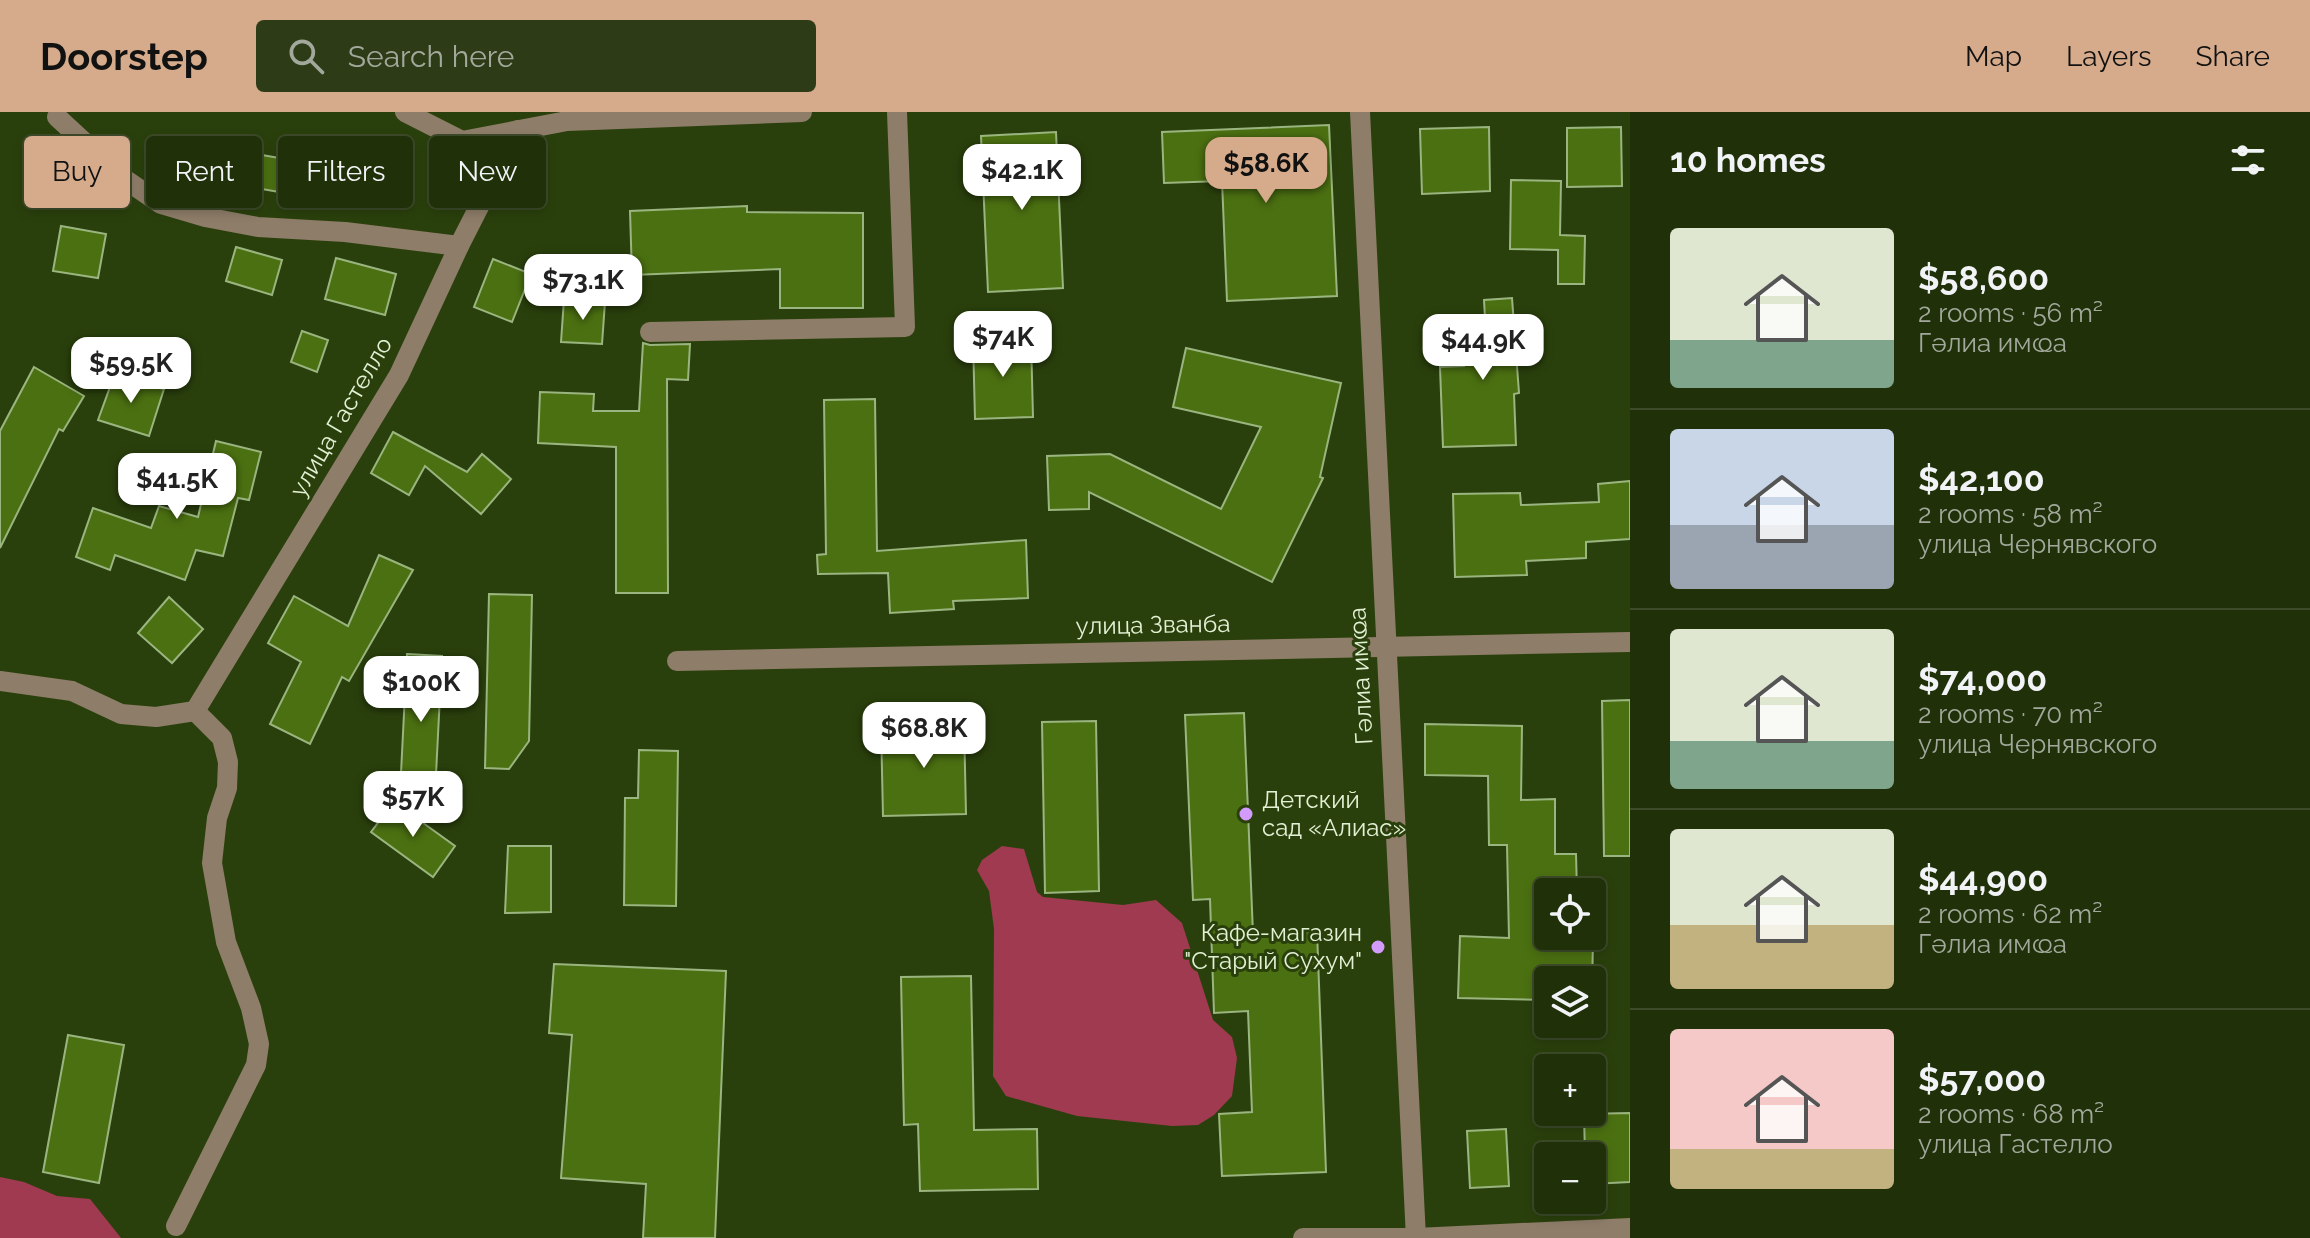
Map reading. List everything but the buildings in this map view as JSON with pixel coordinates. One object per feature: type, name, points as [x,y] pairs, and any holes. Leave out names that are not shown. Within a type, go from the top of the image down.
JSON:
[{"type":"street","points":[[405,112],[462,141],[567,121],[802,112]]},
{"type":"street","points":[[650,332],[905,327],[897,112]]},
{"type":"street","name":"Гәлиа имҩа","points":[[1360,112],[1416,1238]]},
{"type":"street","points":[[57,117],[123,178],[161,204],[205,217],[258,227],[345,232],[459,246]]},
{"type":"street","name":"улица Гастелло","points":[[195,711],[399,375],[518,130]]},
{"type":"street","name":"улица Званба","points":[[677,661],[1630,642]]},
{"type":"street","points":[[0,681],[72,691],[121,714],[156,717],[195,711],[222,738],[228,762],[227,788],[217,818],[212,863],[226,942],[251,1008],[259,1044],[256,1065],[176,1226]]},
{"type":"street","points":[[1303,1238],[1416,1238],[1630,1228]]},
{"type":"shaded area","points":[[1002,846],[1024,849],[1037,892],[1043,897],[1123,905],[1156,900],[1182,923],[1213,1020],[1232,1037],[1237,1058],[1232,1096],[1214,1115],[1198,1125],[1172,1126],[1077,1116],[1006,1096],[993,1076],[994,929],[989,891],[977,870],[982,860]]},
{"type":"shaded area","points":[[0,1177],[24,1182],[57,1196],[90,1199],[121,1238],[0,1238]]},
{"type":"place","name":"Детский сад «Алиас»","points":[[1246,814]]},
{"type":"place","name":"Кафе-магазин \"Старый Сухум\"","points":[[1378,947]]}]
